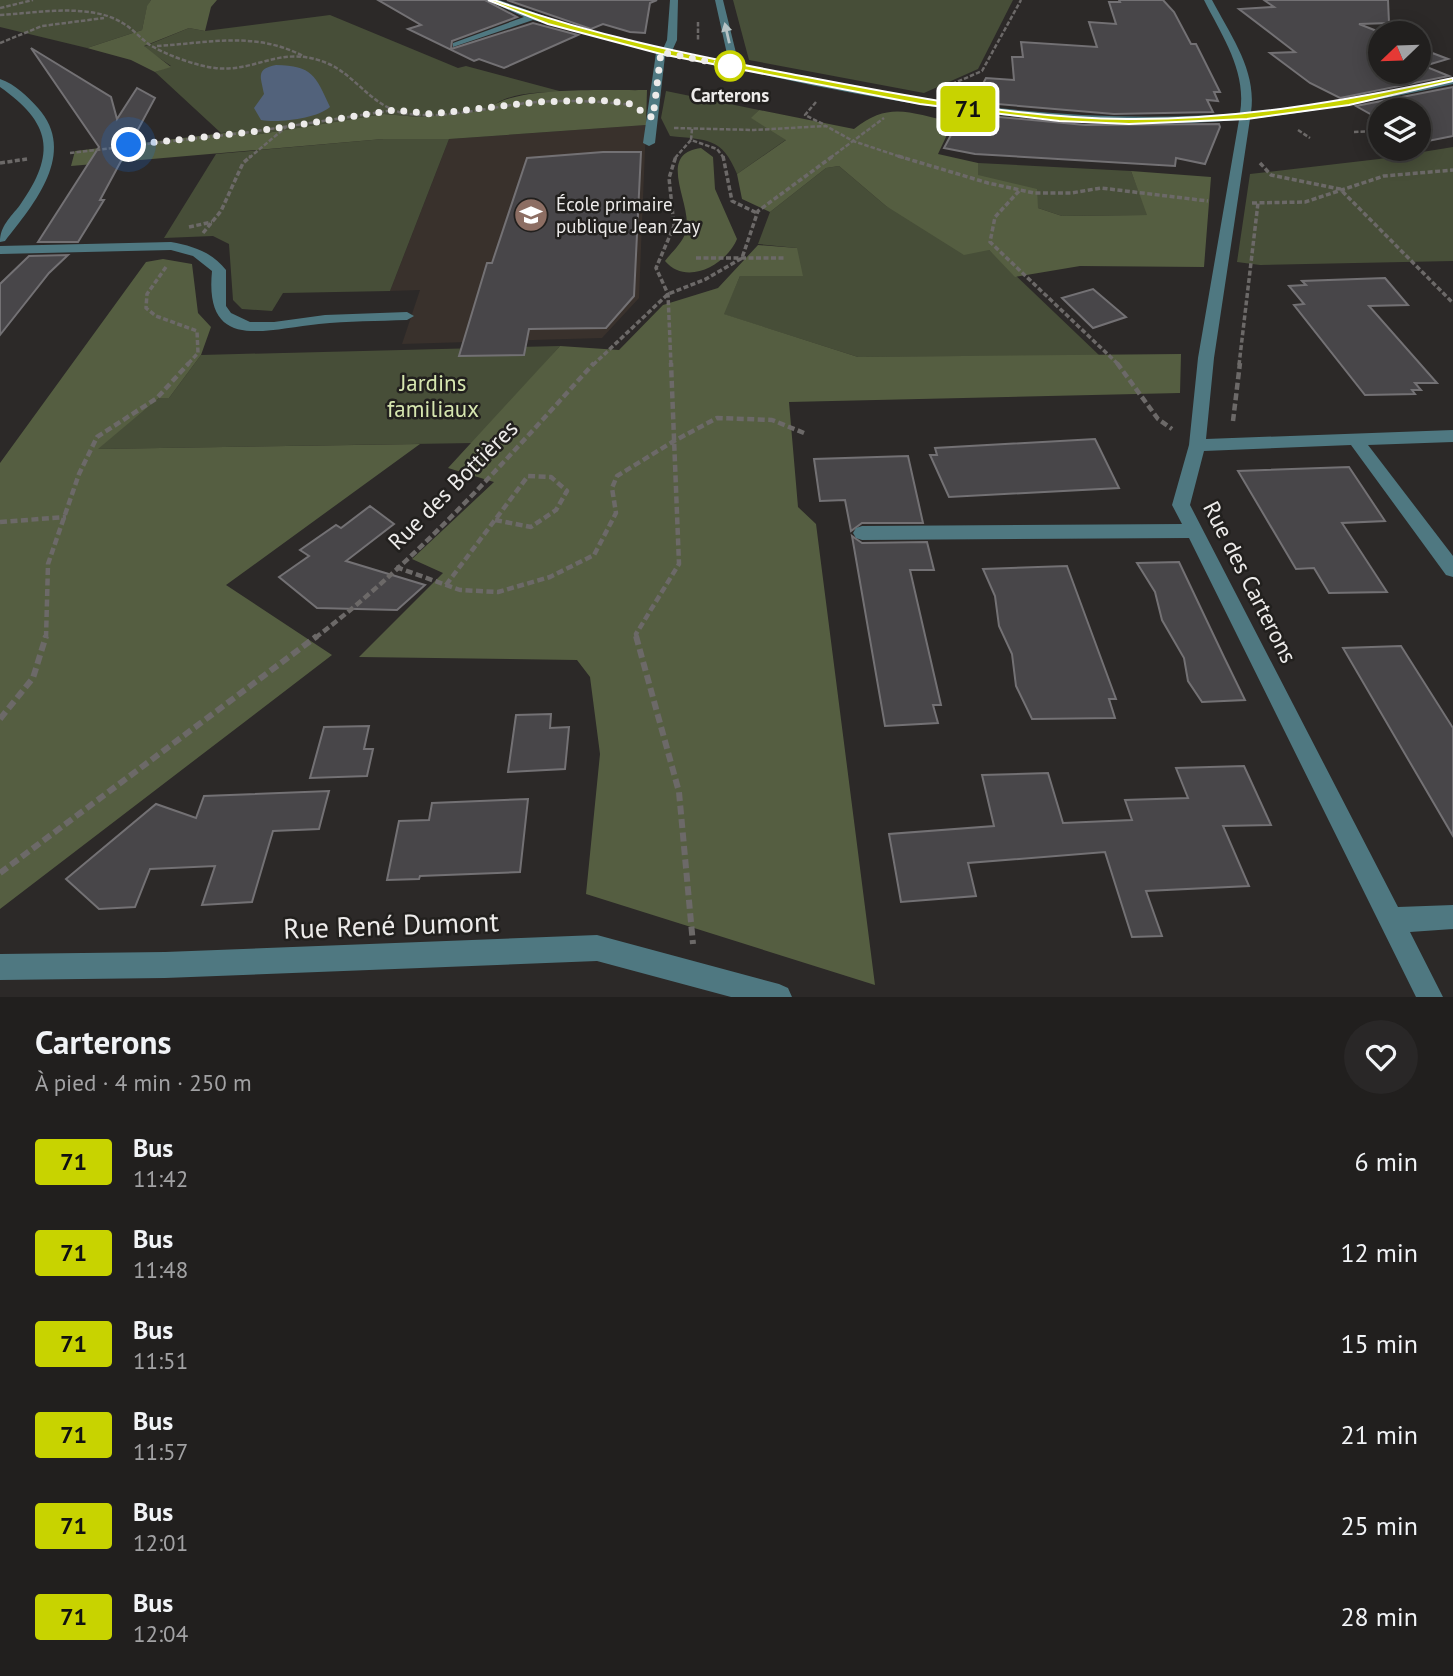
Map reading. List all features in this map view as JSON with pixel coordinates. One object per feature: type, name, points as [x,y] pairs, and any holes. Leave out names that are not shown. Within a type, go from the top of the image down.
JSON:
[{"type":"street","points":[[491,0],[534,16],[663,52],[992,113],[1129,121],[1247,116],[1349,102],[1453,81]]},
{"type":"street","points":[[649,143],[663,52],[672,40],[674,0]]},
{"type":"street","points":[[719,0],[735,67]]},
{"type":"street","name":"Rue des Carterons","points":[[1208,0],[1244,70],[1248,98],[1206,358],[1197,444],[1181,505],[1430,997]]},
{"type":"street","points":[[456,45],[534,16]]},
{"type":"street","points":[[0,82],[24,97],[38,114],[49,131],[52,155],[46,174],[29,203],[0,238]]},
{"type":"street","points":[[0,250],[171,246],[185,248],[206,256],[219,270],[218,305],[226,317],[253,327],[291,326],[321,319],[407,316]]},
{"type":"street","points":[[1197,444],[1453,436]]},
{"type":"street","points":[[1354,438],[1453,570]]},
{"type":"street","points":[[862,533],[1194,531]]},
{"type":"street","points":[[1390,920],[1453,918]]},
{"type":"street","name":"Rue René Dumont","points":[[0,967],[165,965],[597,948],[779,997]]},
{"type":"path","points":[[0,8],[33,0]]},
{"type":"path","points":[[948,85],[982,71],[1021,0]]},
{"type":"path","points":[[0,15],[66,12],[109,18],[120,21],[152,46],[180,58],[224,69],[261,59],[304,57],[331,65],[373,100],[395,110]]},
{"type":"path","points":[[0,43],[42,26],[109,18]]},
{"type":"path","points":[[152,46],[261,38],[290,46],[304,57]]},
{"type":"path","points":[[819,99],[805,115],[853,141],[988,183],[1020,190],[1071,193],[1101,188],[1231,203],[1305,202],[1384,176],[1453,170]]},
{"type":"path","points":[[52,155],[286,127],[395,110],[431,114],[537,102],[596,100],[628,103],[653,122],[692,129],[754,130],[825,126]]},
{"type":"path","points":[[742,258],[757,212],[893,114]]},
{"type":"path","points":[[0,719],[33,678],[47,642],[48,564],[79,474],[97,437],[157,398],[198,353],[197,331],[156,316],[146,308],[147,294],[185,248],[222,211],[243,163],[286,127]]},
{"type":"path","points":[[692,129],[691,141],[682,148],[667,176],[676,220],[656,263],[658,275],[668,294],[679,564],[636,634],[679,792],[696,973]]},
{"type":"path","points":[[1354,132],[1368,131]]},
{"type":"path","points":[[691,141],[715,147],[721,152],[729,171],[729,194],[732,201],[757,212]]},
{"type":"path","points":[[1257,160],[1271,175],[1340,189],[1453,303]]},
{"type":"path","points":[[1020,190],[995,217],[990,242],[1125,370],[1158,419],[1197,444]]},
{"type":"path","points":[[1231,443],[1258,203]]},
{"type":"path","points":[[696,258],[785,258]]},
{"type":"path","name":"Rue des Bottières","points":[[0,873],[353,608],[497,471],[594,363],[668,294],[706,279],[742,258]]},
{"type":"path","points":[[396,567],[460,590],[498,592],[550,577],[594,555],[616,513],[612,488],[617,477],[674,441],[717,418],[772,420],[804,433]]},
{"type":"path","points":[[446,585],[528,476],[551,477],[568,491],[556,510],[531,527],[495,520]]},
{"type":"path","points":[[0,522],[66,517]]},
{"type":"shaded area","name":"École primaire publique Jean Zay","points":[[646,125],[639,298],[602,338],[402,344],[420,290],[390,291],[449,139]]},
{"type":"green space","points":[[0,0],[151,0],[142,30],[87,48],[0,27]]},
{"type":"green space","points":[[151,0],[217,0],[211,7],[205,31],[189,28],[144,46],[171,67],[155,72],[131,60],[87,48],[142,30],[147,6]]},
{"type":"green space","points":[[733,0],[1013,0],[978,69],[924,93],[749,60]]},
{"type":"green space","points":[[330,15],[458,68],[466,66],[563,92],[513,96],[489,110],[419,117],[384,114],[254,135],[241,131],[221,133],[155,72],[171,66],[143,47],[189,28],[205,31]]},
{"type":"green space","points":[[647,90],[646,125],[449,139],[383,139],[71,166],[75,151],[241,131],[254,135],[384,114],[419,117],[488,110],[499,102],[517,96],[539,93]]},
{"type":"green space","points":[[666,91],[759,110],[752,118],[787,139],[737,174],[725,153],[712,143],[670,136],[661,118]]},
{"type":"green space","points":[[759,110],[854,129],[867,120],[890,112],[913,113],[953,122],[938,154],[978,163],[978,175],[1037,189],[1038,208],[1062,216],[1147,215],[1131,171],[1211,177],[1204,267],[1080,266],[1015,277],[989,250],[964,255],[886,206],[839,166],[826,168],[770,212],[742,199],[737,174],[786,140],[751,118]]},
{"type":"green space","points":[[383,139],[449,139],[390,291],[283,293],[272,311],[242,309],[233,300],[229,244],[213,236],[164,238],[216,154]]},
{"type":"green space","points":[[1453,147],[1453,261],[1260,265],[1237,262],[1250,174],[1368,160],[1431,161],[1431,151]]},
{"type":"green space","points":[[701,148],[713,157],[715,189],[737,239],[725,257],[716,264],[695,272],[684,272],[674,269],[665,261],[684,237],[687,223],[679,183],[680,160],[687,152]]},
{"type":"green space","points":[[978,163],[1131,171],[1148,215],[1062,216],[1038,208],[977,175]]},
{"type":"green space","points":[[839,166],[886,206],[989,250],[1100,356],[858,357],[723,314],[740,276],[797,248],[758,244],[770,212],[826,168]]},
{"type":"green space","points":[[758,245],[797,248],[803,276],[740,276],[724,314],[858,357],[1181,354],[1180,393],[789,402],[798,507],[816,524],[875,985],[586,894],[600,754],[590,677],[577,660],[359,657],[443,573],[412,559],[494,482],[448,468],[560,346],[619,350],[663,305],[718,288]]},
{"type":"green space","points":[[163,259],[192,264],[198,313],[211,327],[201,355],[169,398],[159,398],[98,449],[420,444],[226,585],[332,655],[0,909],[0,463],[146,262]]},
{"type":"green space","name":"Jardins familiaux","points":[[560,346],[474,443],[97,449],[159,398],[169,398],[201,355]]},
{"type":"water","points":[[276,65],[298,67],[311,74],[330,107],[316,115],[297,119],[261,120],[254,108],[264,94],[262,71]]},
{"type":"building","points":[[378,0],[485,0],[517,17],[452,41],[451,49],[533,23],[578,35],[504,68],[479,59],[474,61],[408,29],[421,25]]},
{"type":"building","points":[[507,0],[657,0],[650,3],[645,33],[630,32],[603,24],[591,29]]},
{"type":"building","points":[[1119,0],[1163,0],[1174,12],[1191,44],[1196,44],[1220,92],[1214,92],[1218,101],[1207,100],[1213,112],[1114,114],[973,102],[986,78],[1014,80],[1012,57],[1023,57],[1021,42],[1097,47],[1089,22],[1116,24],[1109,2],[1120,2]]},
{"type":"building","points":[[1264,0],[1388,0],[1389,21],[1359,24],[1368,28],[1368,84],[1409,84],[1340,98],[1310,83],[1270,53],[1295,52],[1239,9],[1274,7]]},
{"type":"building","points":[[31,48],[111,97],[117,119],[137,88],[155,98],[100,200],[104,200],[78,242],[38,242],[99,147]]},
{"type":"building","points":[[1432,53],[1448,59],[1432,64]]},
{"type":"building","points":[[1432,69],[1449,76],[1432,79]]},
{"type":"building","points":[[1453,87],[1453,136],[1431,140],[1431,98],[1397,98]]},
{"type":"building","points":[[1368,104],[1368,113],[1356,106]]},
{"type":"building","points":[[967,114],[1085,125],[1219,124],[1220,127],[1205,164],[1176,158],[1175,166],[975,154],[944,148],[958,122],[963,123]]},
{"type":"building","points":[[641,152],[634,296],[606,328],[529,329],[524,355],[459,356],[487,263],[492,263],[527,158]]},
{"type":"building","points":[[68,255],[49,273],[0,335],[0,284],[29,256]]},
{"type":"building","points":[[1385,278],[1408,305],[1369,306],[1437,383],[1415,383],[1421,390],[1412,390],[1415,394],[1365,395],[1294,305],[1304,304],[1289,286],[1306,285],[1302,281]]},
{"type":"building","points":[[1093,289],[1126,317],[1093,328],[1062,298]]},
{"type":"building","points":[[1095,439],[1119,488],[949,497],[930,455],[937,455],[935,448]]},
{"type":"building","points":[[908,456],[923,523],[862,523],[851,531],[845,500],[820,501],[814,459]]},
{"type":"building","points":[[1349,467],[1385,521],[1342,523],[1387,592],[1329,593],[1314,568],[1296,569],[1238,471]]},
{"type":"building","points":[[370,506],[394,524],[346,561],[425,585],[397,610],[317,608],[279,577],[309,556],[300,550],[336,525],[341,528]]},
{"type":"building","points":[[852,536],[862,543],[927,542],[934,570],[910,570],[941,705],[933,705],[938,723],[885,726]]},
{"type":"building","points":[[1179,562],[1245,700],[1202,702],[1188,681],[1184,658],[1162,620],[1155,592],[1137,563]]},
{"type":"building","points":[[1067,566],[1116,699],[1109,699],[1115,718],[1032,719],[1016,686],[1012,654],[999,626],[995,596],[983,569]]},
{"type":"building","points":[[1401,646],[1453,728],[1453,836],[1343,648]]},
{"type":"building","points":[[551,714],[550,728],[569,727],[565,769],[508,772],[516,715]]},
{"type":"building","points":[[369,726],[364,749],[373,749],[367,776],[310,778],[324,727]]},
{"type":"building","points":[[1244,766],[1271,825],[1223,826],[1249,886],[1146,891],[1162,936],[1132,937],[1105,852],[968,863],[976,896],[901,902],[889,834],[994,826],[982,775],[1048,773],[1063,823],[1132,820],[1125,800],[1188,798],[1176,768]]},
{"type":"building","points":[[329,791],[319,829],[273,831],[252,902],[202,905],[215,866],[150,869],[135,907],[99,909],[66,879],[156,804],[196,818],[204,796]]},
{"type":"building","points":[[528,799],[520,872],[387,880],[399,821],[429,820],[432,803]]},
{"type":"bus line","name":"71","points":[[491,0],[551,22],[661,52],[992,113],[1129,121],[1247,116],[1349,102],[1453,81]]},
{"type":"place","name":"Carterons","points":[[730,66]]},
{"type":"place","name":"École primaire publique Jean Zay","points":[[531,215]]},
{"type":"route","points":[[129,145],[251,132],[395,110],[431,114],[537,102],[596,100],[628,103],[649,113],[653,118],[661,52],[735,67],[730,66]]}]
